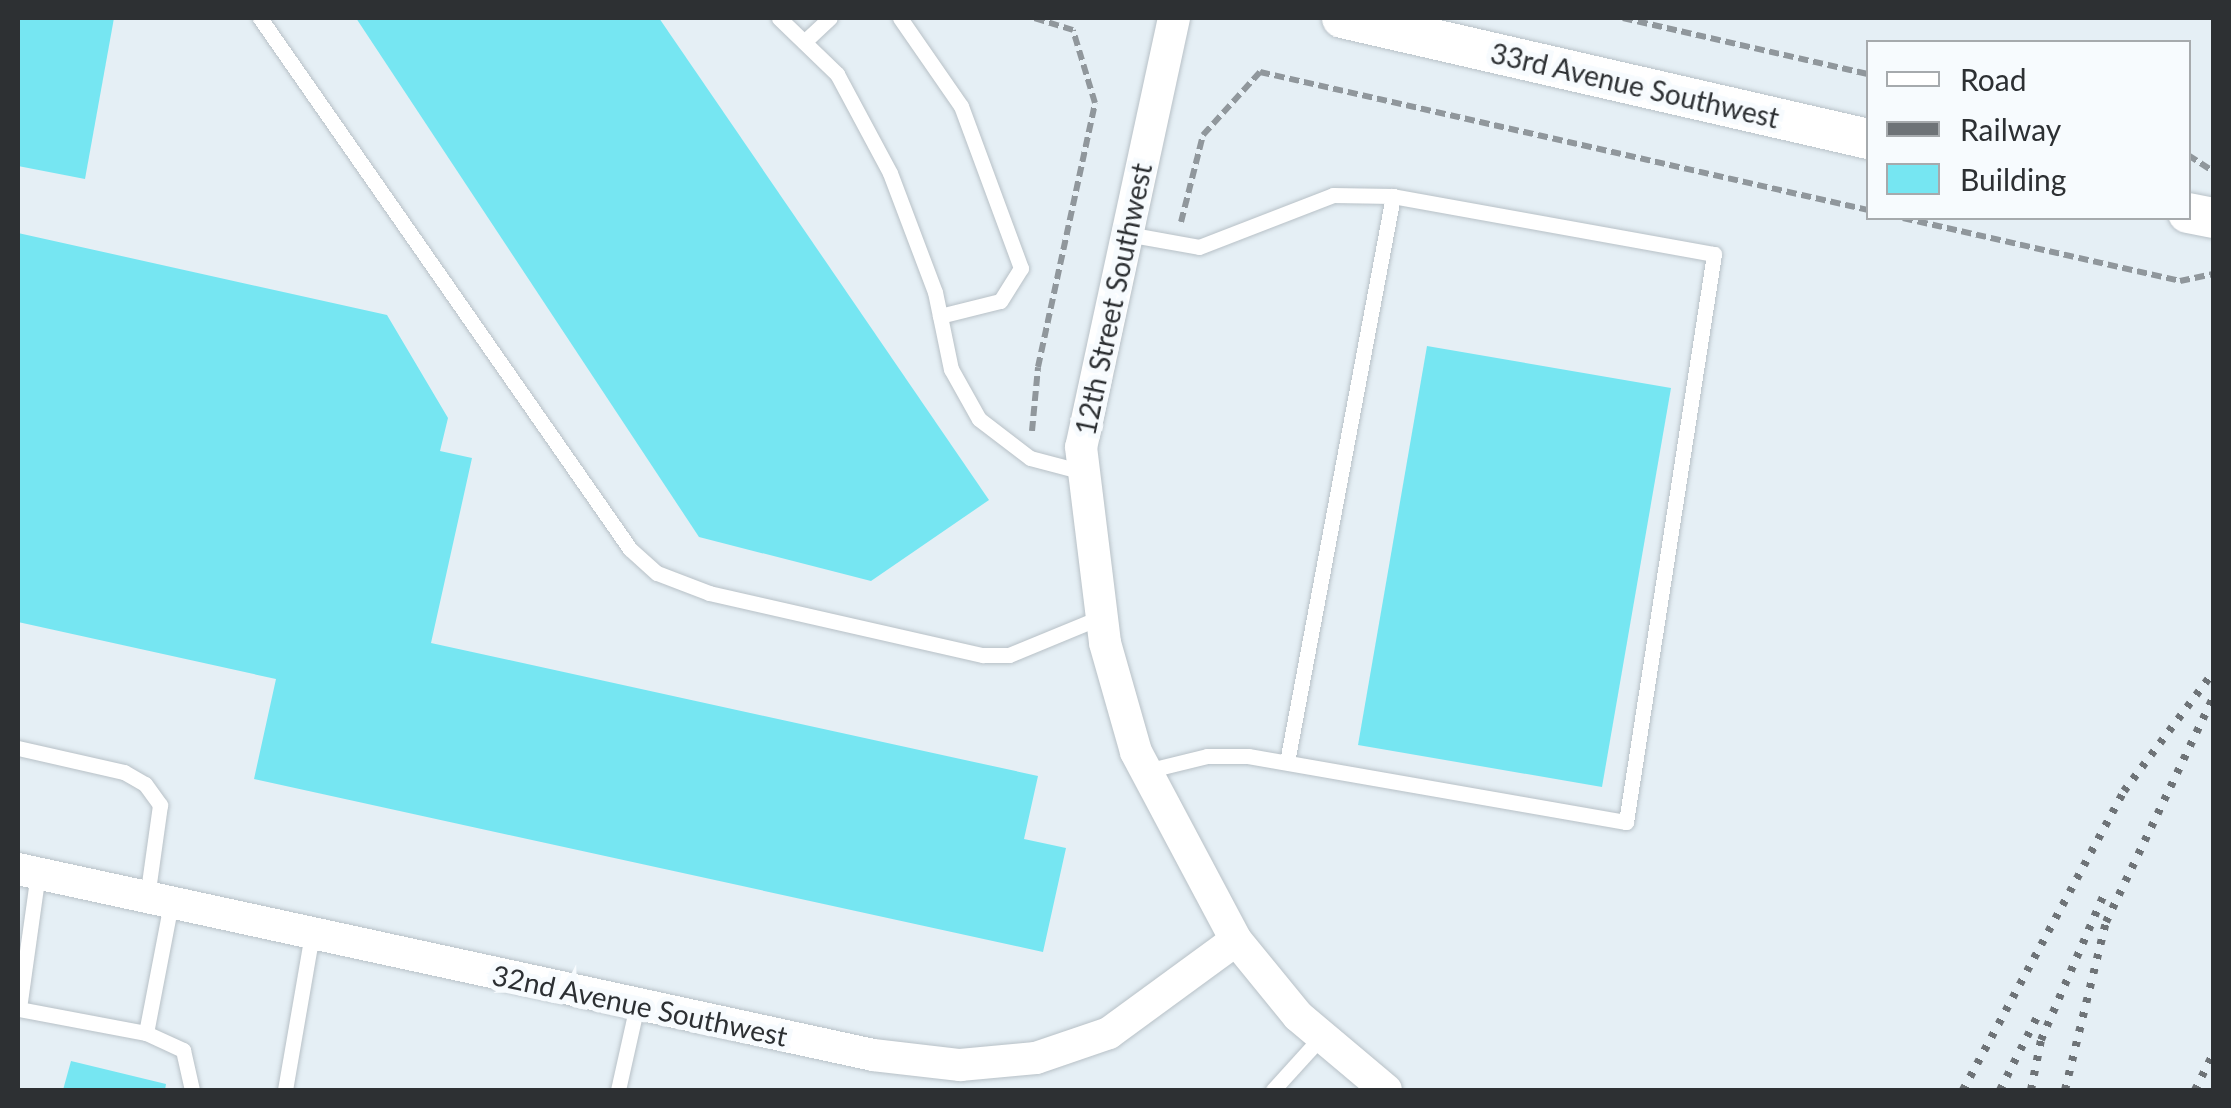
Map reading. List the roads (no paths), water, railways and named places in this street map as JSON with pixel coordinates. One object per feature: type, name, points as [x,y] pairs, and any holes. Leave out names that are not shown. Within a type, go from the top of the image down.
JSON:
[{"type":"street","name":"12th Street Southwest","points":[[1174,18],[1082,447],[1101,617],[1146,771],[1236,940],[1322,1036],[1386,1090]]},
{"type":"street","name":"33rd Avenue Southwest","points":[[1342,18],[1866,139]]},
{"type":"street","name":"32nd Avenue Southwest","points":[[28,871],[637,1006],[873,1055],[960,1066],[1036,1058],[1109,1033],[1236,940]]},
{"type":"lane","points":[[260,18],[630,549],[657,573],[709,593],[984,655],[1009,655],[1101,617]]},
{"type":"lane","points":[[778,18],[836,74],[890,173],[940,316],[952,369],[979,419],[1030,458],[1084,472]]},
{"type":"lane","points":[[804,42],[830,18]]},
{"type":"lane","points":[[900,18],[961,106],[1021,268],[1000,301],[940,316]]},
{"type":"lane","points":[[1127,234],[1200,247],[1333,195],[1392,196],[1714,254],[1626,822],[1287,762],[1207,756],[1146,771]]},
{"type":"lane","points":[[1287,762],[1392,196]]},
{"type":"lane","points":[[18,748],[124,772],[146,784],[160,805],[159,900],[146,1032]]},
{"type":"lane","points":[[18,1019],[28,871]]},
{"type":"lane","points":[[285,1090],[312,933]]},
{"type":"lane","points":[[618,1090],[637,1006]]},
{"type":"lane","points":[[19,1010],[146,1032],[183,1050],[192,1090]]},
{"type":"lane","points":[[1278,1087],[1322,1036]]},
{"type":"railway","points":[[1963,1090],[2124,791],[2214,671]]},
{"type":"railway","points":[[2065,1090],[2106,922],[2214,696]]},
{"type":"railway","points":[[2031,1090],[2041,1040],[2106,890]]},
{"type":"railway","points":[[2000,1090],[2039,1013]]},
{"type":"railway","points":[[2195,1090],[2214,1052]]}]
